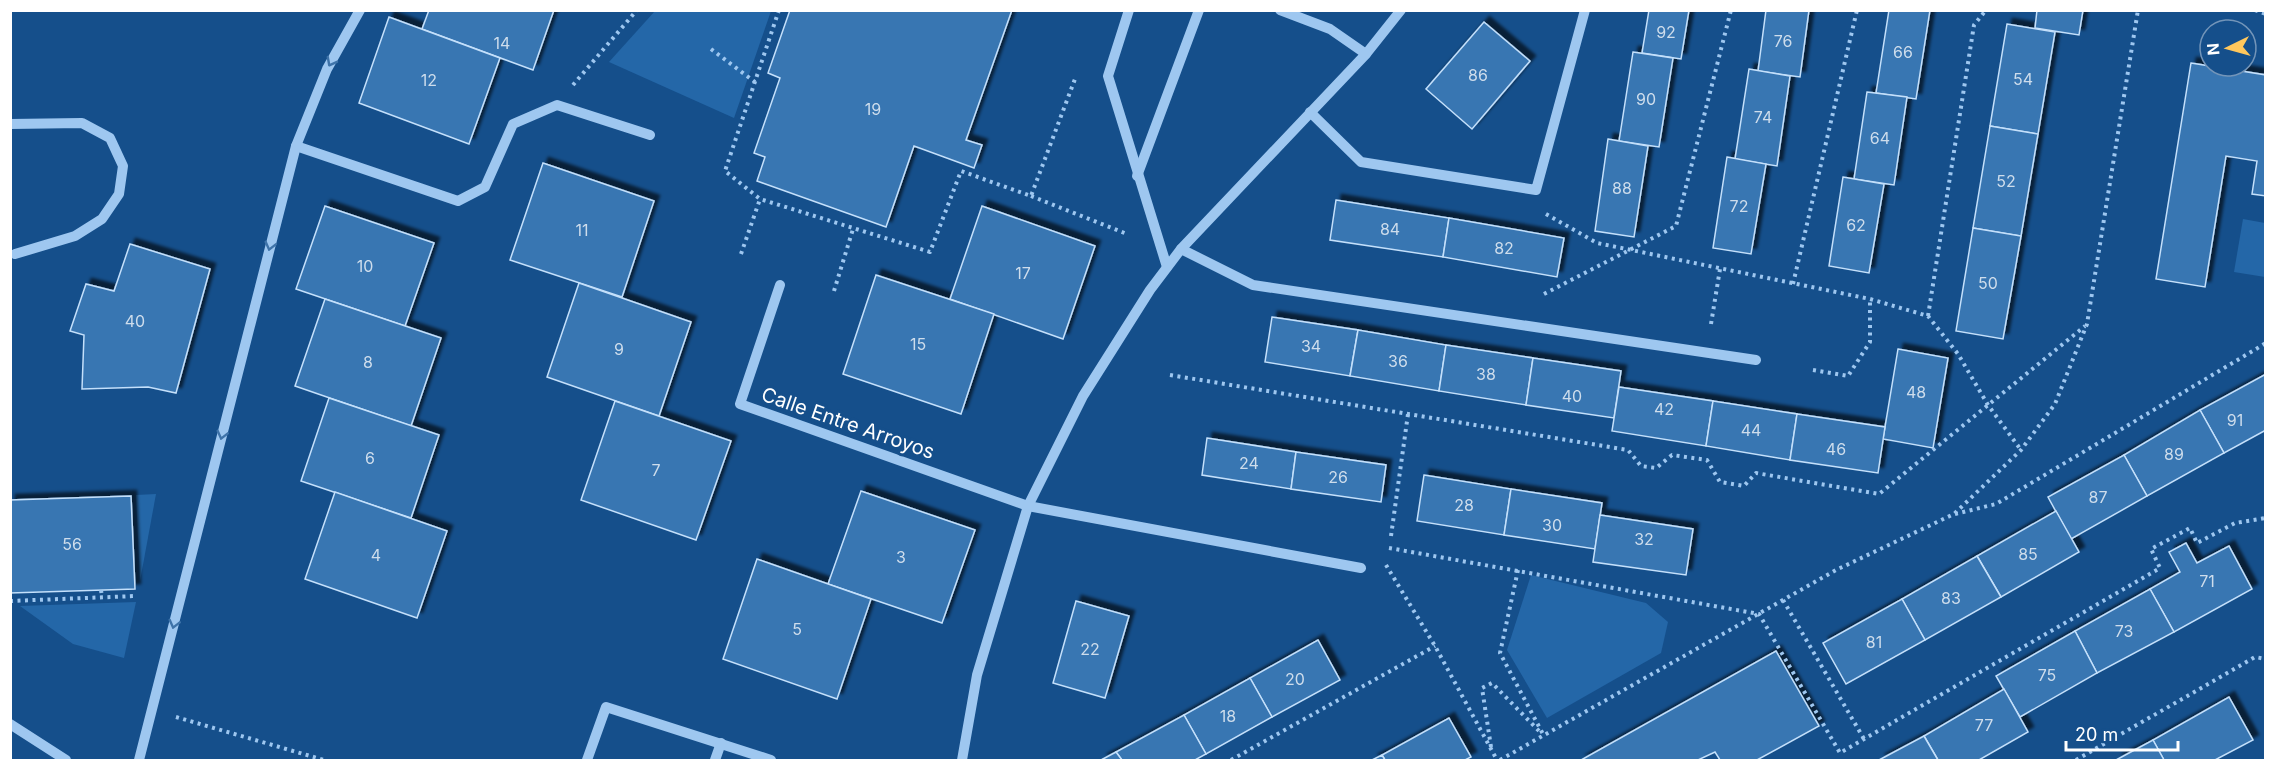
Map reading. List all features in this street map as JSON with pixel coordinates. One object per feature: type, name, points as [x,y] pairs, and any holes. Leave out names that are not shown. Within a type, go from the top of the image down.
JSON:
[{"type":"street","points":[[139,760],[296,146],[327,69],[360,10]]},
{"type":"street","points":[[1130,10],[1108,76],[1137,176],[1167,267]]},
{"type":"street","points":[[1137,176],[1199,10]]},
{"type":"street","points":[[1280,10],[1330,29],[1366,54]]},
{"type":"street","points":[[962,760],[976,675],[1028,506],[1083,396],[1181,249],[1366,54],[1401,10]]},
{"type":"street","points":[[1310,112],[1362,162],[1536,190],[1585,10]]},
{"type":"street","points":[[296,146],[458,201],[485,187],[513,124],[557,105],[650,135]]},
{"type":"street","points":[[10,124],[82,123],[110,138],[123,166],[119,194],[102,219],[75,236],[15,254]]},
{"type":"street","points":[[1181,249],[1253,285],[1756,360]]},
{"type":"street","name":"Calle Entre Arroyos","points":[[780,285],[740,404],[1028,506]]},
{"type":"street","points":[[1028,506],[1360,568]]},
{"type":"street","points":[[587,760],[606,707],[771,760]]},
{"type":"street","points":[[10,724],[66,760]]},
{"type":"street","points":[[715,760],[721,744]]},
{"type":"path","points":[[557,105],[637,10]]},
{"type":"path","points":[[779,10],[725,171],[760,199],[930,252],[961,171],[1127,234]]},
{"type":"path","points":[[1544,294],[1676,226],[1731,10]]},
{"type":"path","points":[[1793,284],[1857,10]]},
{"type":"path","points":[[1928,316],[1974,25],[1986,10]]},
{"type":"path","points":[[1954,514],[2021,450],[2055,404],[2087,324],[2138,10]]},
{"type":"path","points":[[2255,10],[2265,14]]},
{"type":"path","points":[[711,49],[755,82]]},
{"type":"path","points":[[1031,196],[1075,79]]},
{"type":"path","points":[[741,254],[760,199]]},
{"type":"path","points":[[1546,214],[1597,243],[1870,299],[1928,316],[1958,354],[1988,405],[2021,450]]},
{"type":"path","points":[[834,291],[853,229]]},
{"type":"path","points":[[1711,324],[1720,268]]},
{"type":"path","points":[[1813,370],[1848,376],[1870,342],[1870,299]]},
{"type":"path","points":[[1170,375],[1628,450],[1641,466],[1656,468],[1672,455],[1707,460],[1720,482],[1744,486],[1756,473],[1879,494],[2087,324]]},
{"type":"path","points":[[1386,565],[1435,646],[1498,760],[1836,570],[1954,514],[1996,504],[2265,343]]},
{"type":"path","points":[[1391,536],[1408,414]]},
{"type":"path","points":[[1389,548],[1759,614],[1840,753],[2160,568],[2151,549],[2190,528],[2197,543],[2235,523],[2265,518]]},
{"type":"path","points":[[1518,570],[1500,653],[1544,736]]},
{"type":"path","points":[[101,590],[102,597]]},
{"type":"path","points":[[10,601],[136,596]]},
{"type":"path","points":[[1783,600],[1864,740]]},
{"type":"path","points":[[1231,760],[1435,646]]},
{"type":"path","points":[[2076,760],[2255,657],[2265,659]]},
{"type":"path","points":[[1492,751],[1482,688],[1492,683],[1544,736]]},
{"type":"path","points":[[176,717],[324,760]]},
{"type":"shaded area","points":[[655,11],[771,11],[734,118],[609,62]]},
{"type":"shaded area","points":[[2243,219],[2265,223],[2265,277],[2234,272]]},
{"type":"shaded area","points":[[156,494],[140,581],[136,495]]},
{"type":"shaded area","points":[[1531,575],[1646,603],[1668,622],[1661,653],[1547,718],[1507,650]]},
{"type":"shaded area","points":[[136,602],[124,658],[73,644],[20,606]]},
{"type":"building","points":[[429,10],[554,10],[533,70],[422,29]]},
{"type":"building","points":[[790,10],[1012,10],[966,140],[982,145],[974,168],[914,146],[886,227],[757,181],[765,157],[754,153],[780,78],[768,73]]},
{"type":"building","points":[[1649,10],[1689,10],[1681,59],[1642,53]]},
{"type":"building","points":[[1766,10],[1809,10],[1800,77],[1758,71]]},
{"type":"building","points":[[1889,10],[1930,10],[1916,99],[1876,93]]},
{"type":"building","points":[[2037,10],[2083,10],[2079,35],[2035,28]]},
{"type":"building","points":[[389,17],[500,58],[469,144],[359,103]]},
{"type":"building","points":[[1484,22],[1530,61],[1472,129],[1426,89]]},
{"type":"building","points":[[2007,24],[2055,32],[2038,134],[1990,126]]},
{"type":"building","points":[[1633,52],[1673,58],[1659,147],[1619,141]]},
{"type":"building","points":[[2191,63],[2198,64],[2198,78],[2258,78],[2258,74],[2266,75],[2266,196],[2252,194],[2257,161],[2226,156],[2205,287],[2156,279]]},
{"type":"building","points":[[1749,69],[1790,76],[1777,166],[1735,159]]},
{"type":"building","points":[[1867,92],[1907,97],[1894,185],[1854,179]]},
{"type":"building","points":[[1990,126],[2038,134],[2021,236],[1973,228]]},
{"type":"building","points":[[1608,139],[1648,146],[1634,237],[1595,231]]},
{"type":"building","points":[[1727,157],[1766,164],[1751,254],[1713,248]]},
{"type":"building","points":[[543,163],[654,201],[622,297],[510,260]]},
{"type":"building","points":[[1843,177],[1884,184],[1869,273],[1829,266]]},
{"type":"building","points":[[1336,200],[1449,218],[1443,257],[1330,240]]},
{"type":"building","points":[[325,206],[434,243],[405,326],[296,289]]},
{"type":"building","points":[[982,206],[1095,246],[1063,339],[950,299]]},
{"type":"building","points":[[1449,218],[1564,238],[1557,277],[1443,257]]},
{"type":"building","points":[[1973,228],[2021,236],[2003,339],[1956,331]]},
{"type":"building","points":[[130,244],[210,269],[176,393],[148,387],[82,389],[84,335],[70,331],[86,284],[114,291]]},
{"type":"building","points":[[876,275],[994,314],[961,414],[843,374]]},
{"type":"building","points":[[579,283],[691,322],[659,416],[547,377]]},
{"type":"building","points":[[325,299],[441,338],[411,426],[295,386]]},
{"type":"building","points":[[1272,317],[1358,330],[1350,376],[1265,362]]},
{"type":"building","points":[[1358,330],[1446,345],[1439,391],[1350,376]]},
{"type":"building","points":[[1446,345],[1533,358],[1526,405],[1439,391]]},
{"type":"building","points":[[1898,349],[1948,358],[1933,448],[1883,439]]},
{"type":"building","points":[[1533,358],[1621,371],[1614,418],[1526,405]]},
{"type":"building","points":[[2266,374],[2266,430],[2224,453],[2200,410]]},
{"type":"building","points":[[1619,387],[1713,401],[1706,446],[1612,431]]},
{"type":"building","points":[[329,398],[439,435],[411,518],[301,481]]},
{"type":"building","points":[[615,401],[731,441],[696,540],[581,500]]},
{"type":"building","points":[[1713,401],[1797,414],[1790,460],[1706,446]]},
{"type":"building","points":[[2200,410],[2224,453],[2147,496],[2124,455]]},
{"type":"building","points":[[1797,414],[1885,427],[1878,473],[1790,460]]},
{"type":"building","points":[[1207,438],[1296,452],[1291,489],[1202,475]]},
{"type":"building","points":[[1296,452],[1386,465],[1381,502],[1291,489]]},
{"type":"building","points":[[2124,455],[2147,496],[2071,539],[2048,497]]},
{"type":"building","points":[[1424,475],[1511,489],[1504,535],[1417,521]]},
{"type":"building","points":[[1511,489],[1602,503],[1595,549],[1504,535]]},
{"type":"building","points":[[861,491],[975,530],[942,623],[828,584]]},
{"type":"building","points":[[335,492],[447,531],[417,618],[305,579]]},
{"type":"building","points":[[131,496],[135,589],[10,593],[10,500]]},
{"type":"building","points":[[2056,511],[2079,552],[2001,597],[1977,556]]},
{"type":"building","points":[[1600,515],[1693,529],[1686,575],[1593,562]]},
{"type":"building","points":[[2186,543],[2197,563],[2229,546],[2252,589],[2174,632],[2150,589],[2180,572],[2169,552]]},
{"type":"building","points":[[1977,556],[2001,597],[1925,640],[1902,599]]},
{"type":"building","points":[[757,559],[871,599],[837,699],[723,659]]},
{"type":"building","points":[[2150,589],[2174,632],[2097,673],[2075,631]]},
{"type":"building","points":[[1902,599],[1925,640],[1846,684],[1823,643]]},
{"type":"building","points":[[1076,601],[1129,616],[1105,698],[1053,683]]},
{"type":"building","points":[[2075,631],[2097,673],[2020,717],[1996,676]]},
{"type":"building","points":[[1318,640],[1340,680],[1272,717],[1250,678]]},
{"type":"building","points":[[1776,651],[1819,726],[1757,760],[1720,760],[1715,752],[1698,760],[1581,760]]},
{"type":"building","points":[[1250,678],[1272,717],[1206,754],[1184,715]]},
{"type":"building","points":[[2004,689],[2028,732],[1979,760],[1938,760],[1924,736]]},
{"type":"building","points":[[2229,697],[2253,740],[2215,760],[2164,760],[2153,740]]},
{"type":"building","points":[[1184,715],[1206,754],[1195,760],[1122,760],[1116,752]]},
{"type":"building","points":[[1449,718],[1471,757],[1465,760],[1385,760],[1382,755]]},
{"type":"building","points":[[1924,736],[1938,760],[1879,760]]},
{"type":"building","points":[[2153,740],[2164,760],[2116,760]]},
{"type":"building","points":[[1116,752],[1122,760],[1101,760]]},
{"type":"building","points":[[1382,755],[1385,760],[1372,760]]}]
